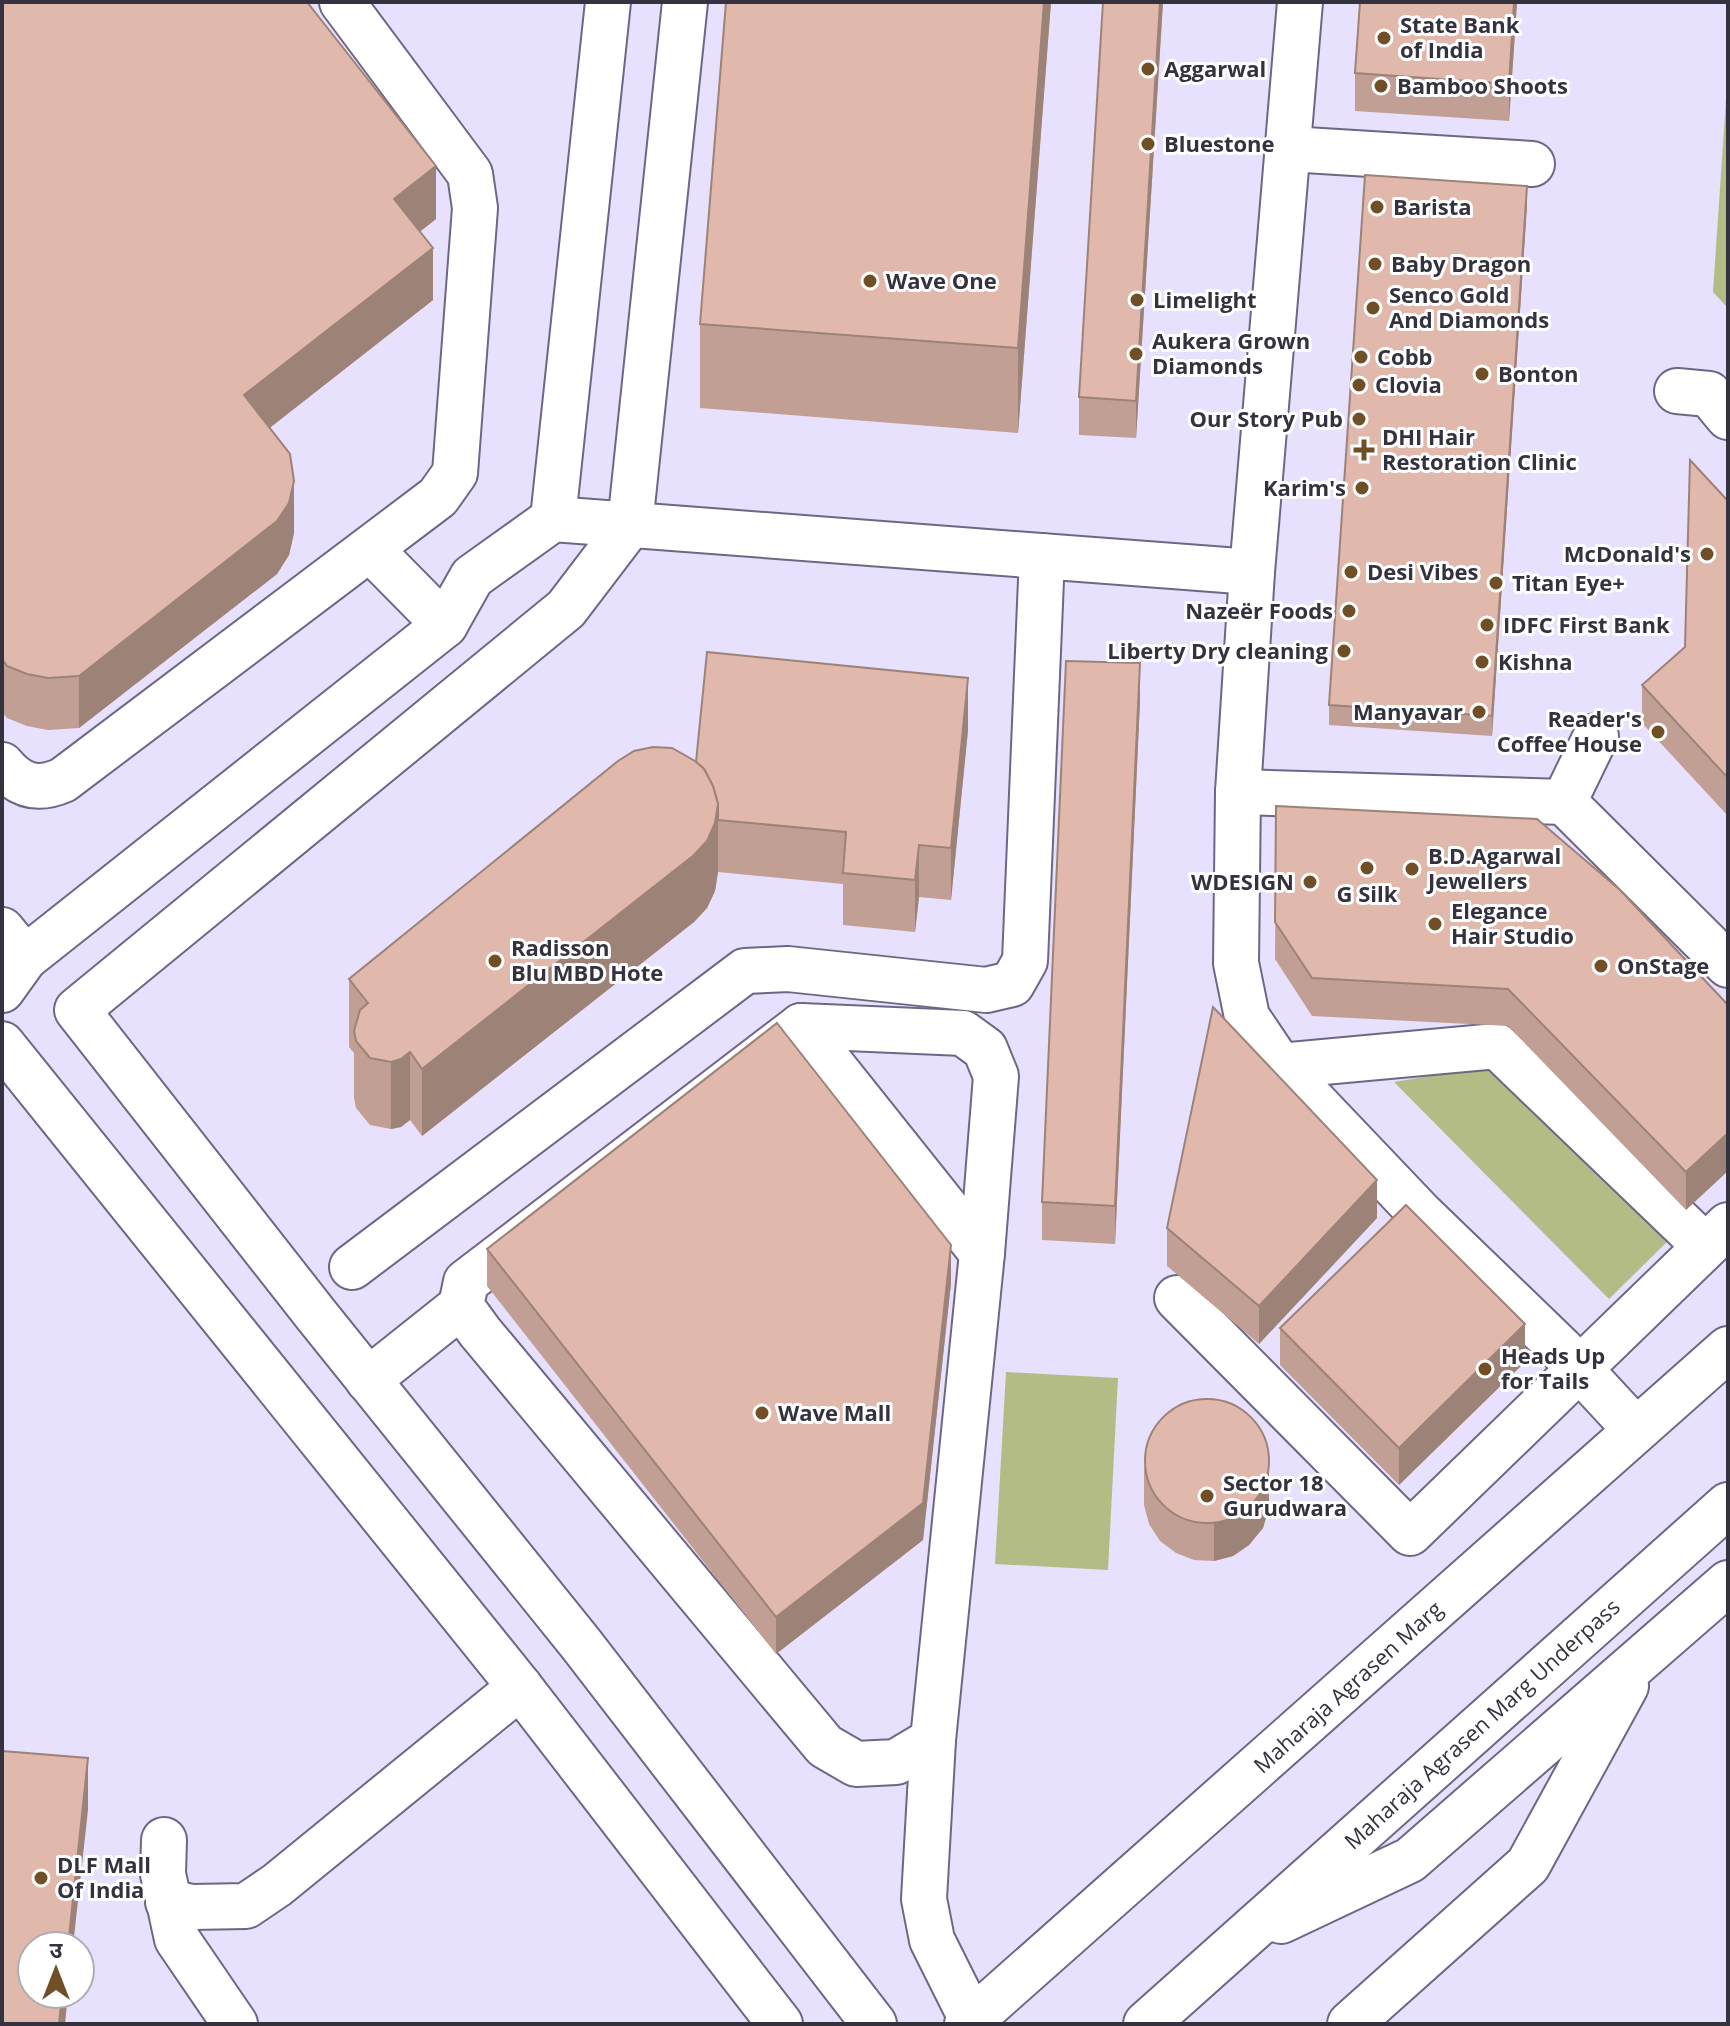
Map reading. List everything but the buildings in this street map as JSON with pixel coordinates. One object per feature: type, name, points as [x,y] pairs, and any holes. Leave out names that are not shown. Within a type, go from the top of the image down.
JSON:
[{"type":"street","points":[[2,765],[23,784],[46,788],[63,780],[438,497],[455,473],[475,208],[470,174],[342,2]]},
{"type":"street","points":[[553,519],[608,2]]},
{"type":"street","points":[[685,2],[630,525],[566,609],[77,1010],[368,1380],[581,1644],[874,2024]]},
{"type":"street","points":[[1300,2],[1252,572],[1238,792],[1236,963],[1247,1017],[1280,1066],[1420,1213],[1579,1369],[1636,1430]]},
{"type":"street","points":[[1289,149],[1532,164]]},
{"type":"street","points":[[10,959],[207,814],[445,625],[472,577],[553,519],[1252,572]]},
{"type":"street","points":[[370,549],[445,625]]},
{"type":"street","points":[[352,1267],[745,971],[788,969],[986,990],[1012,984],[1025,961],[1042,556]]},
{"type":"street","points":[[347,704],[392,751]]},
{"type":"street","points":[[1564,802],[1596,736]]},
{"type":"street","points":[[1238,792],[1564,802],[1728,965]]},
{"type":"street","points":[[207,814],[250,868]]},
{"type":"street","points":[[368,1380],[461,1306],[466,1282],[801,1026],[963,1033],[985,1049],[996,1076],[982,1253],[933,1740],[924,1899],[932,1940],[969,2022]]},
{"type":"street","points":[[801,1026],[982,1253]]},
{"type":"street","points":[[2,1044],[520,1687],[780,2024]]},
{"type":"street","points":[[1177,1298],[1262,1360],[1410,1533],[1717,1235],[1497,1046],[1280,1066]]},
{"type":"street","points":[[1387,1244],[1420,1213]]},
{"type":"street","points":[[461,1306],[490,1345],[825,1746],[856,1764],[896,1762],[933,1740]]},
{"type":"street","name":"Maharaja Agrasen Marg","points":[[969,2022],[1728,1349]]},
{"type":"street","name":"Maharaja Agrasen Marg Underpass","points":[[1235,1943],[1728,1505]]},
{"type":"street","points":[[1146,2024],[1235,1943],[1410,1860],[1728,1583]]},
{"type":"street","points":[[1350,2024],[1528,1865],[1640,1659]]},
{"type":"street","points":[[168,1902],[192,1907],[246,1906],[277,1885],[520,1687]]},
{"type":"street","points":[[164,1840],[163,1874],[177,1939],[235,2024]]},
{"type":"green space","points":[[1728,70],[1728,304],[1726,306],[1713,292]]},
{"type":"green space","points":[[1488,1066],[1669,1240],[1609,1299],[1394,1082]]},
{"type":"green space","points":[[1006,1372],[1118,1378],[1108,1570],[995,1564]]},
{"type":"place","name":"State Bank of India","points":[[1384,38]]},
{"type":"place","name":"Aggarwal","points":[[1148,69]]},
{"type":"place","name":"Bamboo Shoots","points":[[1381,86]]},
{"type":"place","name":"Bluestone","points":[[1148,144]]},
{"type":"place","name":"Barista","points":[[1377,207]]},
{"type":"place","name":"Baby Dragon","points":[[1375,264]]},
{"type":"place","name":"Wave One","points":[[870,281]]},
{"type":"place","name":"Limelight","points":[[1137,300]]},
{"type":"place","name":"Senco Gold And Diamonds","points":[[1373,308]]},
{"type":"place","name":"Aukera Grown Diamonds","points":[[1136,354]]},
{"type":"place","name":"Cobb","points":[[1361,357]]},
{"type":"place","name":"Bonton","points":[[1482,374]]},
{"type":"place","name":"Clovia","points":[[1359,385]]},
{"type":"place","name":"Our Story Pub","points":[[1359,419]]},
{"type":"place","name":"DHI Hair Restoration Clinic","points":[[1364,450]]},
{"type":"place","name":"Karim's","points":[[1362,488]]},
{"type":"place","name":"McDonald's","points":[[1707,554]]},
{"type":"place","name":"Desi Vibes","points":[[1351,572]]},
{"type":"place","name":"Titan Eye+","points":[[1496,583]]},
{"type":"place","name":"Nazeër Foods","points":[[1349,611]]},
{"type":"place","name":"IDFC First Bank","points":[[1487,625]]},
{"type":"place","name":"Liberty Dry cleaning","points":[[1344,651]]},
{"type":"place","name":"Kishna","points":[[1482,662]]},
{"type":"place","name":"Manyavar","points":[[1479,712]]},
{"type":"place","name":"Reader's Coffee House","points":[[1658,732]]},
{"type":"place","name":"G Silk","points":[[1367,868]]},
{"type":"place","name":"B.D.Agarwal Jewellers","points":[[1412,869]]},
{"type":"place","name":"WDESIGN","points":[[1310,882]]},
{"type":"place","name":"Elegance Hair Studio","points":[[1435,924]]},
{"type":"place","name":"Radisson Blu MBD Hote","points":[[495,961]]},
{"type":"place","name":"OnStage","points":[[1601,966]]},
{"type":"place","name":"Heads Up for Tails","points":[[1485,1369]]},
{"type":"place","name":"Wave Mall","points":[[762,1413]]},
{"type":"place","name":"Sector 18 Gurudwara","points":[[1207,1496]]},
{"type":"place","name":"DLF Mall Of India","points":[[41,1878]]}]
